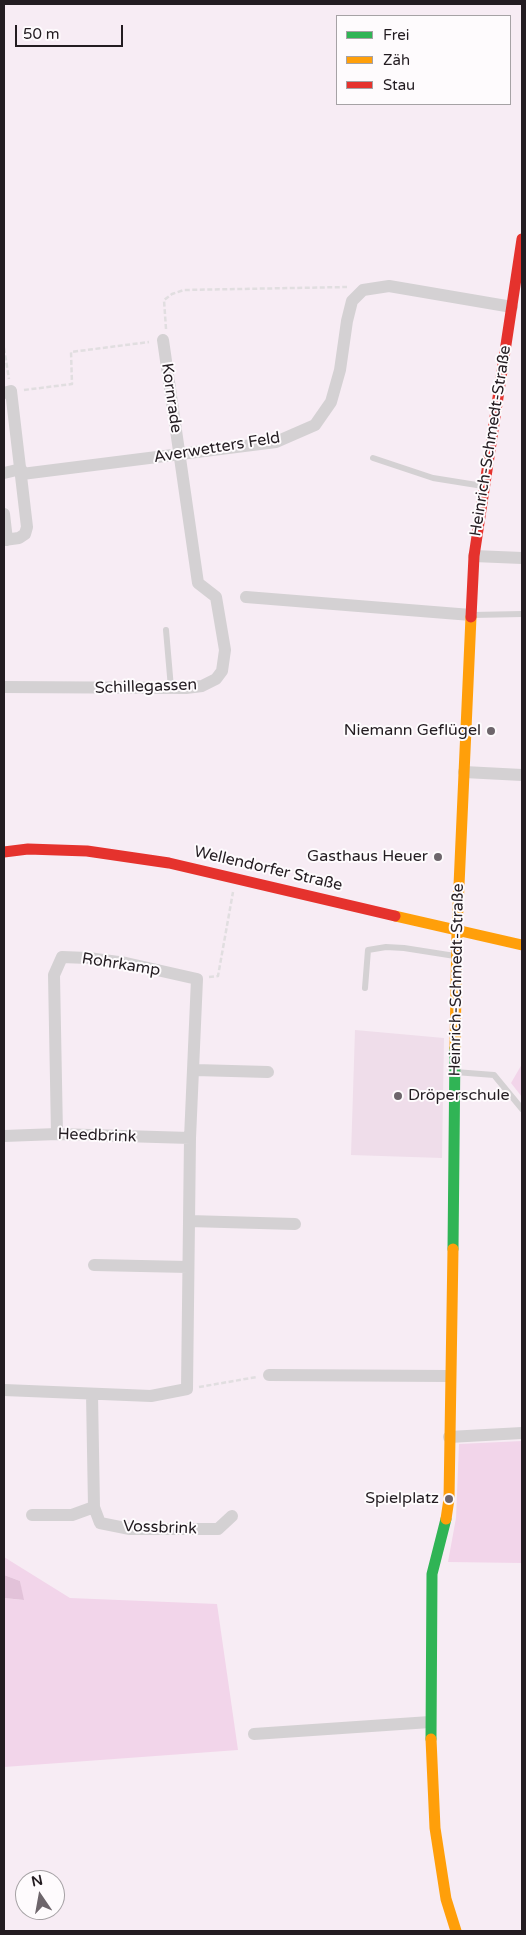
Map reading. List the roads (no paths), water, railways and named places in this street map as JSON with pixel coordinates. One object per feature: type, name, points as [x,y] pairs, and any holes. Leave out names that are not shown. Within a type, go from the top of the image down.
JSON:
[{"type":"street","name":"Heinrich-Schmedt-Straße","points":[[456,1931],[446,1899],[435,1828],[430,1722],[432,1574],[448,1512],[457,930],[474,556],[522,238]]},
{"type":"street","name":"Averwetters Feld","points":[[4,473],[179,456],[276,442],[315,425],[331,402],[340,370],[346,321],[352,300],[363,290],[390,286],[512,307]]},
{"type":"street","name":"Kornrade","points":[[163,340],[196,561]]},
{"type":"street","points":[[4,393],[11,391],[28,527],[25,534],[19,538],[5,540],[4,514]]},
{"type":"street","points":[[474,556],[522,558]]},
{"type":"street","name":"Schillegassen","points":[[4,687],[171,688],[202,686],[216,679],[225,659],[225,650],[216,597],[198,583],[196,561]]},
{"type":"street","points":[[246,597],[471,615]]},
{"type":"street","points":[[464,772],[522,775]]},
{"type":"street","name":"Wellendorfer Straße","points":[[4,852],[28,849],[87,851],[169,863],[235,880],[522,945]]},
{"type":"street","name":"Rohrkamp","points":[[57,1134],[54,975],[62,957],[126,963],[197,979],[195,1070]]},
{"type":"street","points":[[4,1390],[151,1396],[188,1389],[188,1221],[190,1138],[195,1070],[268,1072]]},
{"type":"street","name":"Heedbrink","points":[[4,1136],[57,1134],[190,1138]]},
{"type":"street","points":[[188,1221],[295,1224]]},
{"type":"street","points":[[94,1264],[188,1267]]},
{"type":"street","points":[[269,1375],[449,1376]]},
{"type":"street","points":[[32,1514],[72,1515],[94,1507],[92,1394]]},
{"type":"street","points":[[450,1436],[522,1432]]},
{"type":"street","name":"Vossbrink","points":[[94,1507],[100,1523],[130,1529],[218,1529],[232,1516]]},
{"type":"street","points":[[254,1734],[430,1722]]},
{"type":"lane","points":[[373,458],[433,478],[484,486]]},
{"type":"lane","points":[[471,615],[522,614]]},
{"type":"lane","points":[[166,630],[171,688]]},
{"type":"lane","points":[[365,988],[368,950],[386,947],[404,948],[456,957]]},
{"type":"lane","points":[[454,1072],[494,1075],[522,1109]]},
{"type":"place","name":"Niemann Geflügel","points":[[491,731]]},
{"type":"place","name":"Gasthaus Heuer","points":[[438,857]]},
{"type":"place","name":"Dröperschule","points":[[398,1096]]},
{"type":"place","name":"Spielplatz","points":[[449,1499]]}]
